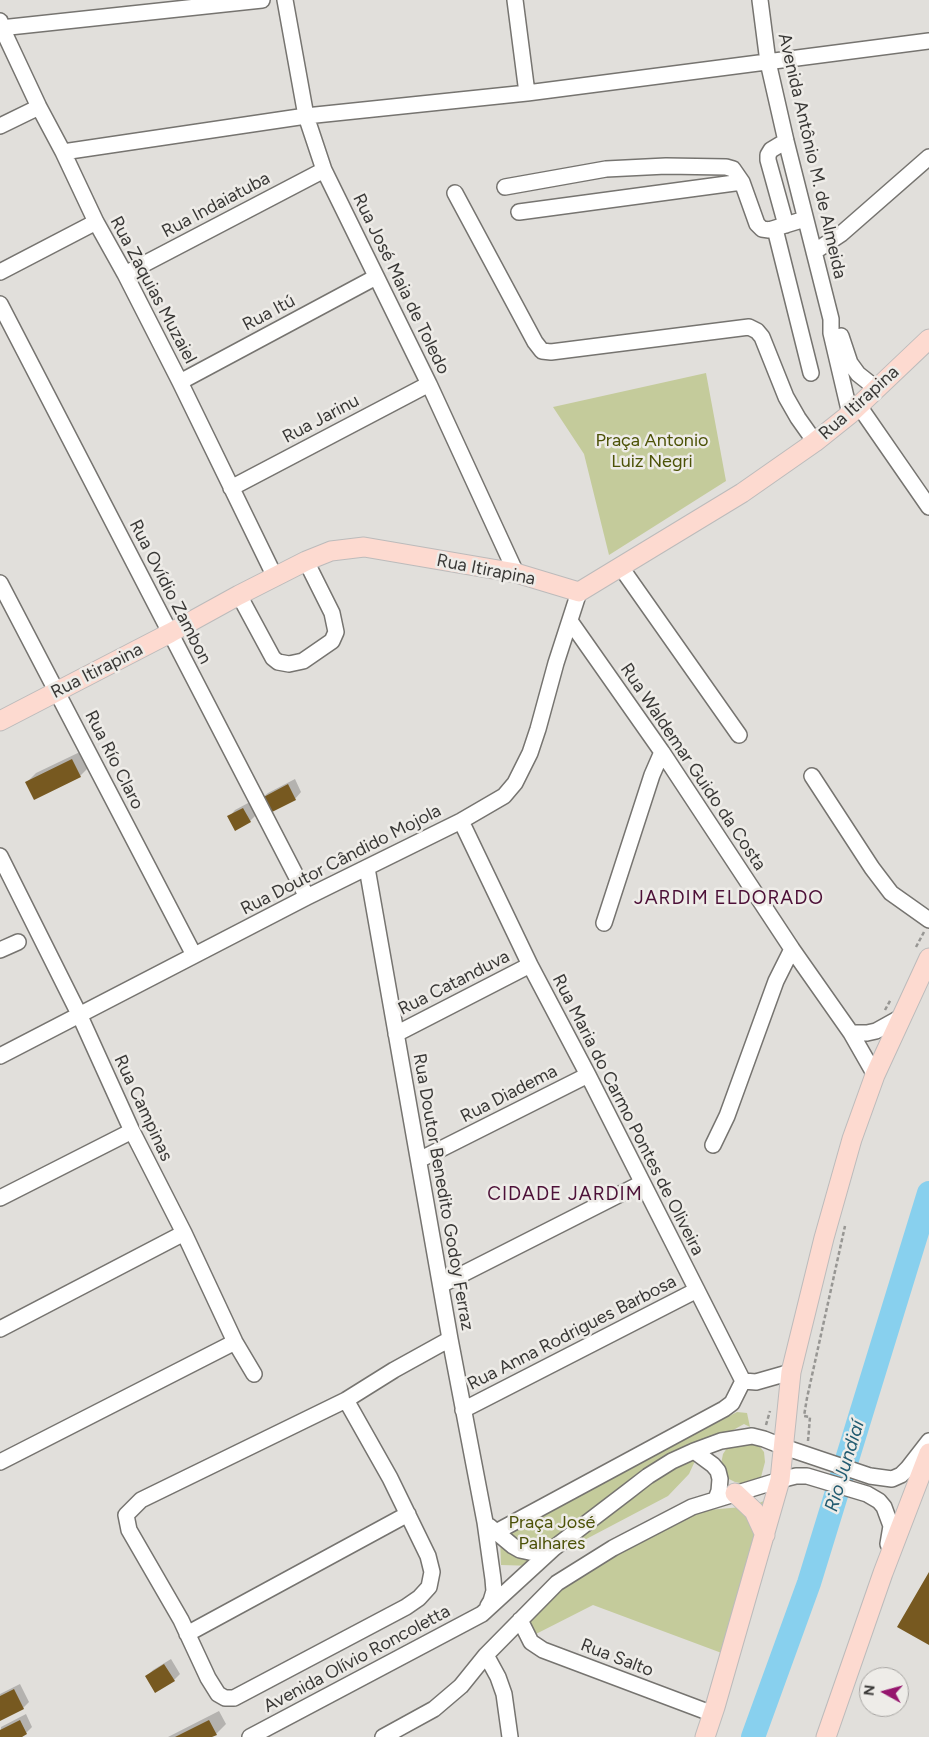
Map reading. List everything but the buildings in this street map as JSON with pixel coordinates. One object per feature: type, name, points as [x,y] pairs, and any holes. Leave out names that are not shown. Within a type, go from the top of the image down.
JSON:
[{"type":"main road","name":"Rua Itirapina","points":[[0,721],[239,595],[306,561],[331,551],[364,547],[516,573],[579,592],[742,493],[815,442],[855,410],[929,339]]},
{"type":"main road","points":[[705,1737],[780,1480],[791,1372],[824,1238],[852,1139],[875,1075],[929,958]]},
{"type":"main road","points":[[826,1737],[883,1573],[929,1453]]},
{"type":"main road","points":[[735,1493],[754,1510],[765,1535]]},
{"type":"street","points":[[0,25],[262,0]]},
{"type":"street","name":"Rua José Maia de Toledo","points":[[285,0],[306,116],[324,170],[428,384],[516,573]]},
{"type":"street","points":[[515,0],[528,93]]},
{"type":"street","name":"Avenida Antônio M. de Almeida","points":[[760,0],[768,62],[786,141],[831,319],[831,333],[855,410]]},
{"type":"street","name":"Rua Zaquias Muzaiel","points":[[0,25],[39,108],[180,382],[275,577]]},
{"type":"street","points":[[63,152],[306,116],[528,93],[929,41]]},
{"type":"street","points":[[0,126],[39,108]]},
{"type":"street","points":[[786,141],[771,150],[768,154],[768,160],[811,373]]},
{"type":"street","points":[[814,252],[841,234],[929,157]]},
{"type":"street","points":[[505,187],[606,170],[666,166],[726,166],[733,169],[742,182],[757,224],[762,230],[780,227],[805,219]]},
{"type":"street","name":"Rua Indaiatuba","points":[[125,274],[324,170]]},
{"type":"street","points":[[519,212],[742,182]]},
{"type":"street","points":[[455,193],[542,351],[551,352],[749,327],[757,331],[762,337],[786,397],[815,442]]},
{"type":"street","points":[[0,272],[96,222]]},
{"type":"street","name":"Rua Itú","points":[[180,382],[376,278]]},
{"type":"street","name":"Rua Ovídio Zambon","points":[[0,304],[306,897]]},
{"type":"street","name":"Avenida Antônio M. de Almeida","points":[[831,319],[839,330],[850,363],[858,374],[877,389]]},
{"type":"street","name":"Rua Jarinu","points":[[231,488],[428,384]]},
{"type":"street","points":[[855,410],[929,506]]},
{"type":"street","points":[[239,595],[273,658],[278,662],[289,664],[303,661],[332,641],[336,632],[332,613],[306,561]]},
{"type":"street","points":[[620,566],[739,735]]},
{"type":"street","name":"Rua Río Claro","points":[[0,583],[194,955]]},
{"type":"street","name":"Rua Doutor Cândido Mojola","points":[[0,1056],[306,897],[461,821],[504,796],[515,783],[524,766],[538,729],[556,663],[579,592]]},
{"type":"street","name":"Rua Waldemar Guido da Costa","points":[[570,621],[662,752],[792,949],[851,1034],[875,1075]]},
{"type":"street","points":[[604,923],[652,775],[662,752]]},
{"type":"street","points":[[812,776],[872,868],[891,893],[929,920]]},
{"type":"street","name":"Rua Maria do Carmo Pontes de Oliveira","points":[[461,821],[530,965],[588,1075],[742,1381]]},
{"type":"street","name":"Rua Campinas","points":[[0,856],[79,1014],[132,1131],[184,1233],[235,1342],[254,1374]]},
{"type":"street","name":"Rua Doutor Benedito Godoy Ferraz","points":[[367,868],[463,1410],[490,1527],[494,1591],[491,1602],[482,1614]]},
{"type":"street","points":[[0,950],[18,942]]},
{"type":"street","points":[[713,1145],[727,1116],[776,981],[792,949]]},
{"type":"street","name":"Rua Catanduva","points":[[396,1034],[530,965]]},
{"type":"street","points":[[851,1034],[876,1031],[903,1016]]},
{"type":"street","name":"Rua Diadema","points":[[419,1160],[588,1075]]},
{"type":"street","points":[[0,1198],[132,1131]]},
{"type":"street","points":[[441,1285],[642,1183]]},
{"type":"street","points":[[0,1329],[184,1233]]},
{"type":"street","name":"Rua Anna Rodrigues Barbosa","points":[[463,1410],[697,1290]]},
{"type":"street","points":[[346,1400],[390,1478],[428,1556],[432,1572],[429,1587],[419,1598],[406,1607],[234,1698],[224,1698],[218,1694],[208,1678],[187,1634],[129,1530],[126,1515],[141,1500],[346,1400],[394,1370],[450,1339]]},
{"type":"street","points":[[0,1462],[235,1342]]},
{"type":"street","points":[[554,1548],[540,1552],[527,1552],[512,1546],[490,1527],[724,1408],[732,1403],[742,1381],[756,1382],[791,1372]]},
{"type":"street","name":"Avenida Olívio Roncoletta","points":[[250,1737],[482,1614],[554,1548],[648,1476],[672,1461],[694,1451],[721,1441],[752,1436],[870,1476],[892,1479],[900,1475],[914,1461],[929,1441]]},
{"type":"street","points":[[694,1451],[718,1471],[720,1479],[716,1499]]},
{"type":"street","points":[[383,1737],[434,1709],[461,1686],[486,1655],[557,1583],[613,1548],[692,1507],[716,1499],[796,1476],[807,1476],[873,1496],[884,1507],[891,1526],[883,1573]]},
{"type":"street","points":[[187,1634],[408,1514]]},
{"type":"street","name":"Rua Salto","points":[[520,1620],[531,1642],[543,1650],[713,1714]]},
{"type":"street","points":[[486,1655],[498,1677],[504,1694],[510,1737]]},
{"type":"path","points":[[809,1455],[810,1417],[804,1416],[846,1223]]},
{"type":"green space","name":"Praça Antonio Luiz Negri","points":[[706,373],[726,481],[609,555],[584,454],[553,407]]},
{"type":"green space","name":"Praça José Palhares","points":[[737,1412],[747,1413],[750,1427],[744,1424],[701,1448],[689,1474],[668,1496],[535,1566],[501,1565],[500,1536]]},
{"type":"green space","points":[[756,1442],[764,1452],[765,1462],[761,1477],[750,1485],[735,1482],[725,1477],[721,1464],[723,1454],[727,1448],[731,1444]]},
{"type":"green space","points":[[770,1498],[727,1655],[593,1605],[532,1636],[527,1626],[560,1588],[593,1566],[697,1511],[753,1506]]},
{"type":"waterway","name":"Rio Jundiaí","points":[[753,1737],[809,1583],[929,1193]]},
{"type":"district","name":"JARDIM ELDORADO","points":[[729,898]]},
{"type":"district","name":"CIDADE JARDIM","points":[[565,1194]]}]
